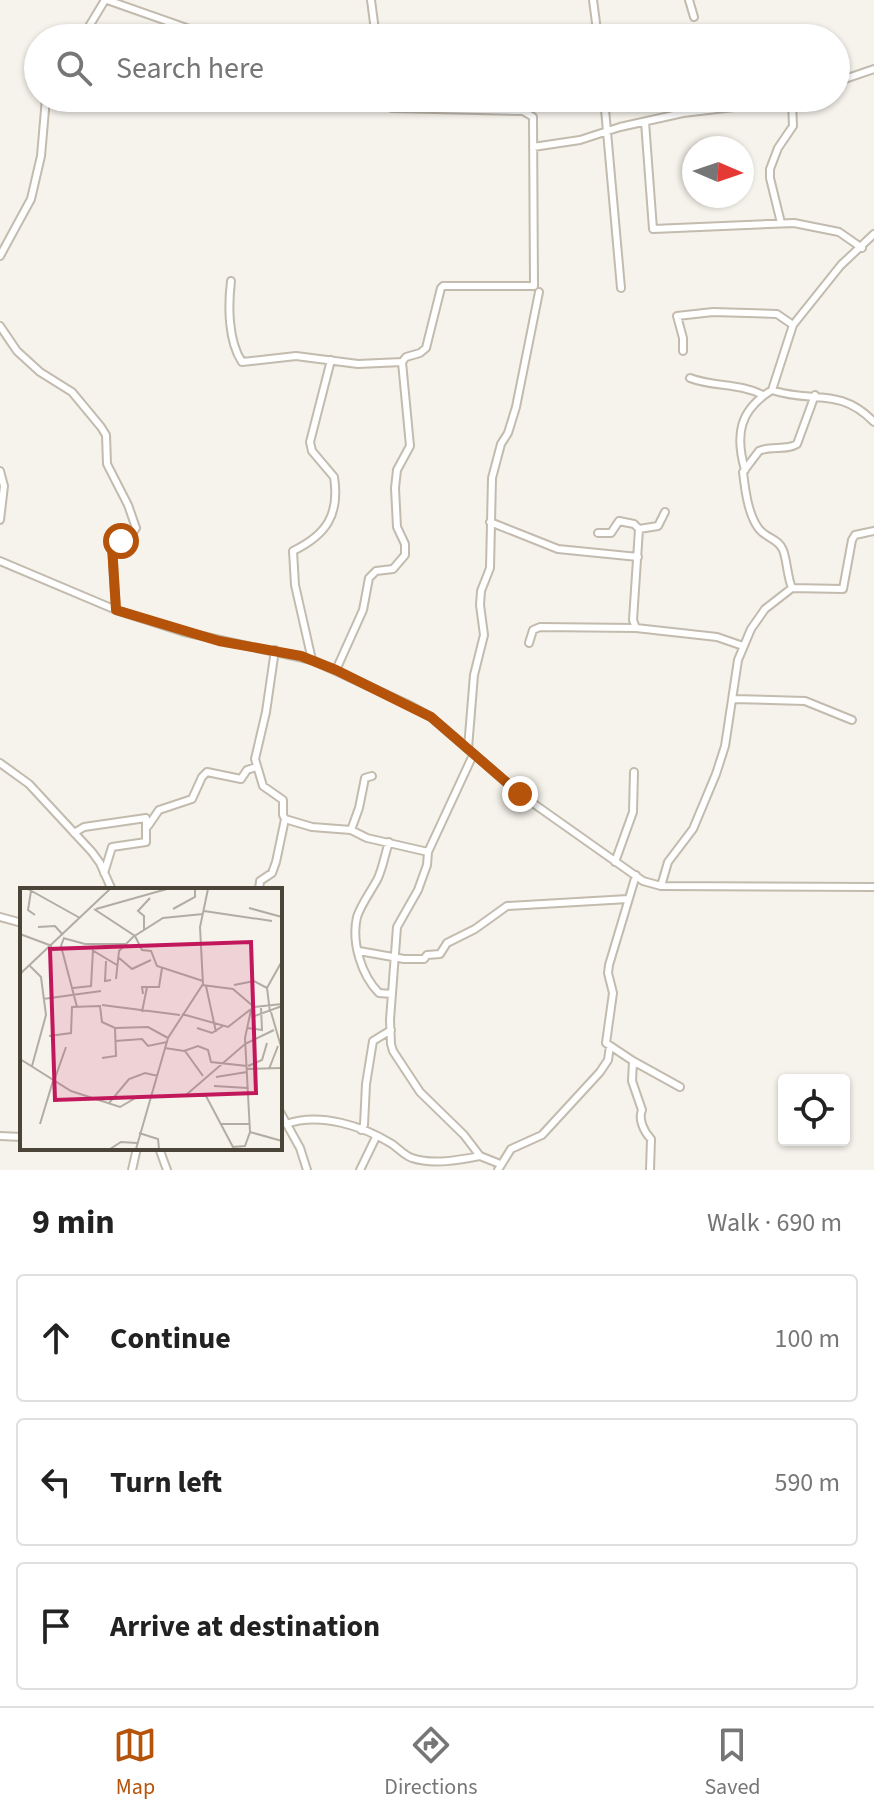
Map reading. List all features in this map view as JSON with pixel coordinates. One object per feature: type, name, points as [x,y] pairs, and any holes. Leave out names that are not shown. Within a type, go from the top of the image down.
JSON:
[{"type":"street","points":[[91,24],[106,0],[175,24]]},
{"type":"street","points":[[371,0],[374,24]]},
{"type":"street","points":[[593,0],[596,24]]},
{"type":"street","points":[[689,0],[694,17]]},
{"type":"street","points":[[850,77],[874,69]]},
{"type":"street","points":[[0,256],[31,199],[41,156],[45,112]]},
{"type":"street","points":[[231,281],[231,326],[242,362],[296,356],[377,365],[402,362],[407,356],[426,348],[443,286],[534,286],[533,117],[529,113],[502,112]]},
{"type":"street","points":[[606,112],[621,288]]},
{"type":"street","points":[[533,147],[608,133],[689,112]]},
{"type":"street","points":[[781,223],[770,169],[778,148],[793,126],[792,112]]},
{"type":"street","points":[[645,122],[653,229],[781,223],[839,232],[862,248]]},
{"type":"street","points":[[772,390],[793,325],[841,265],[874,234]]},
{"type":"street","points":[[539,292],[516,407],[492,478],[490,568],[481,591],[484,635],[474,675],[471,752],[428,852],[427,865],[415,898],[399,920],[391,1030],[393,1051],[414,1083],[480,1156],[499,1167],[511,1149],[548,1130],[600,1072],[608,1060],[610,1046]]},
{"type":"street","points":[[683,351],[677,316],[713,312],[777,314],[793,325]]},
{"type":"street","points":[[0,326],[12,344],[40,372],[72,392],[106,435],[107,464],[136,528],[134,534],[112,545],[116,610]]},
{"type":"street","points":[[312,660],[295,585],[293,551],[316,539],[332,516],[334,477],[312,451],[310,442],[331,360]]},
{"type":"street","points":[[336,670],[363,610],[369,578],[376,571],[393,569],[405,555],[405,544],[397,527],[395,488],[397,470],[410,446],[402,362]]},
{"type":"street","points":[[690,378],[763,395]]},
{"type":"street","points":[[745,470],[738,434],[741,424],[763,395],[772,390],[849,402],[874,422]]},
{"type":"street","points":[[792,588],[784,552],[778,542],[761,531],[754,519],[743,475],[764,449],[797,444],[815,395]]},
{"type":"street","points":[[0,471],[4,486],[0,520]]},
{"type":"street","points":[[639,529],[658,526],[665,512]]},
{"type":"street","points":[[598,533],[611,533],[619,521],[634,524],[639,529],[633,620],[636,628]]},
{"type":"street","points":[[490,522],[558,549],[638,557]]},
{"type":"street","points":[[661,886],[668,862],[693,829],[716,774],[725,746],[738,660],[765,609],[792,588],[843,589],[852,540],[857,534],[874,531]]},
{"type":"street","points":[[0,561],[116,610],[219,641],[312,660],[431,717],[520,794],[643,881],[661,886],[874,887]]},
{"type":"street","points":[[529,643],[533,630],[540,627],[636,628],[717,637],[743,646]]},
{"type":"street","points":[[259,888],[260,881],[272,873],[285,819],[283,800],[263,786],[255,753],[266,712],[275,650]]},
{"type":"street","points":[[733,699],[805,701],[852,720]]},
{"type":"street","points":[[0,763],[29,784],[92,852],[111,888]]},
{"type":"street","points":[[147,829],[159,810],[192,799],[207,772],[241,779],[247,770],[256,767]]},
{"type":"street","points":[[615,862],[633,812],[634,772]]},
{"type":"street","points":[[351,830],[365,778],[372,776]]},
{"type":"street","points":[[74,833],[84,827],[146,818],[146,842],[112,847],[104,873]]},
{"type":"street","points":[[285,819],[312,827],[351,830],[367,838],[428,852]]},
{"type":"street","points":[[389,842],[379,876],[357,918],[363,971],[379,993],[392,994]]},
{"type":"street","points":[[636,875],[608,973],[613,993],[606,1043],[680,1087]]},
{"type":"street","points":[[359,951],[424,959],[427,955],[440,954],[447,943],[475,929],[507,906],[628,899]]},
{"type":"street","points":[[0,917],[20,922]]},
{"type":"street","points":[[361,1130],[373,1041],[391,1030]]},
{"type":"street","points":[[633,1061],[632,1081],[642,1110],[640,1115],[644,1131],[651,1139],[650,1170]]},
{"type":"street","points":[[307,1170],[300,1148],[283,1123],[297,1120],[338,1121],[390,1143],[412,1158],[439,1161],[480,1156]]},
{"type":"street","points":[[0,1136],[20,1137]]},
{"type":"street","points":[[360,1170],[376,1137]]},
{"type":"street","points":[[132,1170],[137,1150]]},
{"type":"street","points":[[160,1150],[167,1170]]},
{"type":"street","points":[[439,1161],[440,1170]]},
{"type":"route","points":[[121,541],[112,546],[116,610],[219,641],[301,656],[336,670],[431,717],[520,794]]}]
